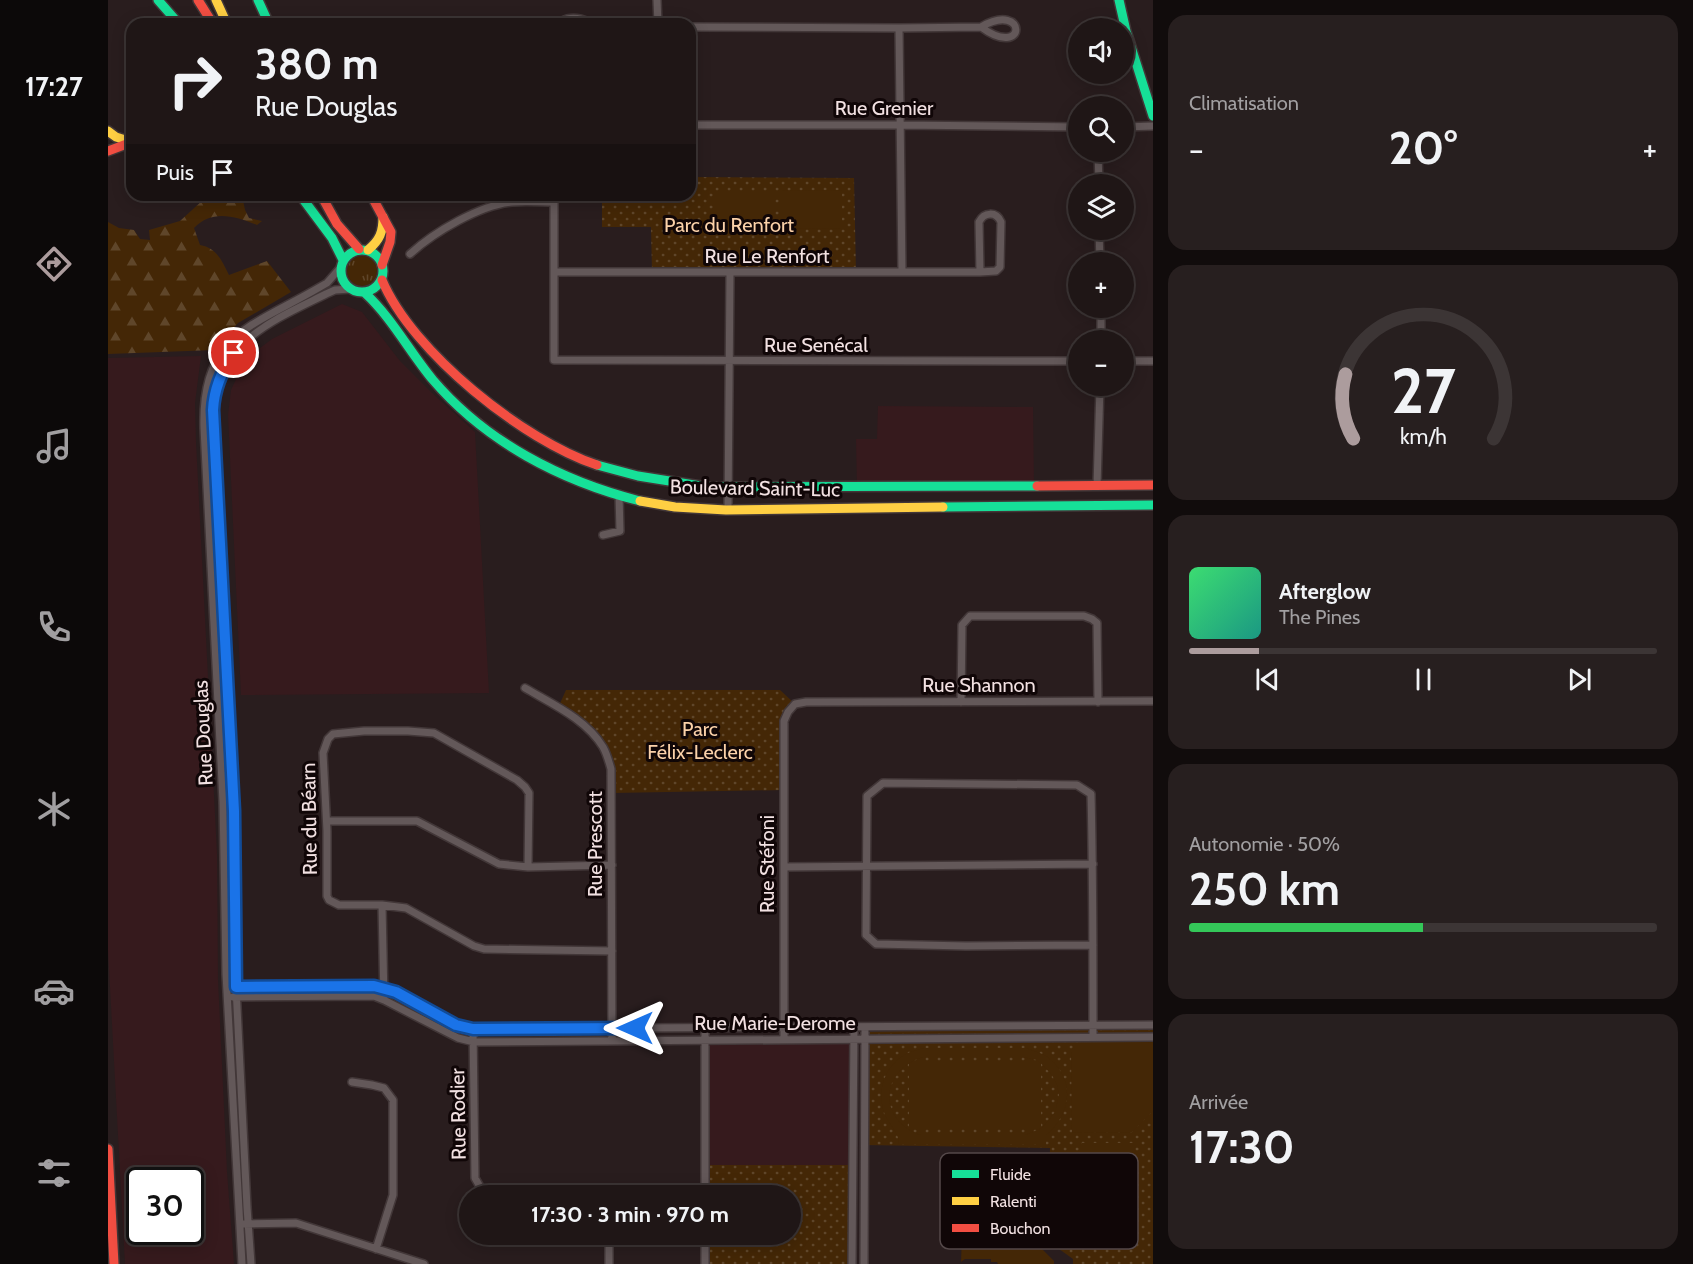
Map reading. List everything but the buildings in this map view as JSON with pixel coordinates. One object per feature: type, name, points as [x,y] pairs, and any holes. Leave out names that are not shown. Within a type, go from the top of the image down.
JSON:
[{"type":"main road","points":[[158,0],[174,18]]},
{"type":"main road","points":[[198,0],[209,18]]},
{"type":"main road","points":[[216,0],[224,18]]},
{"type":"main road","points":[[258,0],[266,18]]},
{"type":"main road","points":[[1119,0],[1126,31],[1153,117]]},
{"type":"main road","points":[[108,131],[126,140]]},
{"type":"main road","points":[[108,151],[126,144]]},
{"type":"main road","points":[[304,201],[332,238],[342,263],[343,280],[351,289],[365,293],[374,290],[382,280],[382,265],[391,238],[391,229],[374,201]]},
{"type":"main road","points":[[324,201],[349,240],[378,257],[382,265]]},
{"type":"main road","points":[[342,263],[350,252],[364,250],[378,242],[382,235],[383,217]]},
{"type":"main road","name":"Boulevard Saint-Luc","points":[[382,280],[388,296],[432,352],[483,398],[530,433],[561,450],[615,471],[668,483],[728,488],[1153,485]]},
{"type":"main road","name":"Boulevard Saint-Luc","points":[[365,293],[389,318],[417,362],[436,384],[468,415],[504,443],[537,462],[586,485],[645,502],[728,510],[1153,505]]},
{"type":"main road","points":[[108,1149],[114,1264]]},
{"type":"street","points":[[657,0],[658,18]]},
{"type":"street","points":[[696,27],[981,27],[991,34],[1007,37],[1017,30],[1014,19],[1007,16],[991,19],[981,27]]},
{"type":"street","points":[[899,28],[902,272]]},
{"type":"street","name":"Rue Grenier","points":[[696,125],[1068,127]]},
{"type":"street","points":[[1134,127],[1153,126]]},
{"type":"street","points":[[410,254],[425,240],[477,211],[522,201]]},
{"type":"street","points":[[554,201],[554,272]]},
{"type":"street","points":[[994,214],[1001,222],[1000,267],[996,271],[980,272],[979,222],[982,217],[994,214]]},
{"type":"street","name":"Rue Douglas","points":[[242,1264],[227,997],[223,802],[204,398],[214,368],[225,347],[234,337],[256,321],[327,283],[342,263]]},
{"type":"street","name":"Rue Le Renfort","points":[[554,272],[980,272]]},
{"type":"street","name":"Rue Senécal","points":[[554,272],[555,360],[1068,361]]},
{"type":"street","points":[[728,510],[730,273]]},
{"type":"street","name":"Rue Douglas","points":[[251,1264],[236,987],[234,811],[214,398],[225,366],[248,338],[334,290],[351,289]]},
{"type":"street","points":[[1134,361],[1153,361]]},
{"type":"street","points":[[1097,486],[1100,396]]},
{"type":"street","points":[[603,535],[620,531],[619,495]]},
{"type":"street","points":[[961,702],[962,625],[970,616],[1084,616],[1092,619],[1097,623],[1098,702]]},
{"type":"street","name":"Rue Prescott","points":[[525,688],[574,717],[590,730],[603,747],[611,769],[612,1041]]},
{"type":"street","name":"Rue Shannon","points":[[806,702],[1153,701]]},
{"type":"street","name":"Rue Stéfoni","points":[[784,1040],[784,721],[795,704],[806,702]]},
{"type":"street","name":"Rue du Béarn","points":[[528,867],[529,793],[517,780],[434,733],[408,731],[333,734],[328,739],[324,753],[327,896],[329,900],[339,905],[382,905],[405,908],[474,946],[484,949],[612,951]]},
{"type":"street","points":[[1093,945],[876,944],[866,935],[867,796],[883,783],[1077,785],[1091,794],[1093,864],[1093,945],[1093,1037]]},
{"type":"street","points":[[327,820],[417,821],[499,864],[528,867],[612,865]]},
{"type":"street","points":[[784,867],[1093,864]]},
{"type":"street","points":[[382,905],[384,1000]]},
{"type":"street","name":"Rue Marie-Derome","points":[[227,988],[374,986],[396,992],[456,1025],[473,1029],[1153,1025]]},
{"type":"street","name":"Rue Marie-Derome","points":[[227,997],[374,996],[458,1038],[474,1042],[1153,1037]]},
{"type":"street","points":[[852,1264],[854,1027]]},
{"type":"street","points":[[864,1264],[865,1027]]},
{"type":"street","points":[[705,1028],[705,1185]]},
{"type":"street","name":"Rue Rodier","points":[[473,1029],[475,1178],[479,1185]]},
{"type":"street","points":[[352,1082],[384,1088],[393,1100],[393,1195],[376,1249]]},
{"type":"street","points":[[853,1208],[864,1209]]},
{"type":"street","points":[[239,1224],[296,1223],[424,1264]]},
{"type":"street","points":[[609,1245],[609,1264]]},
{"type":"street","points":[[705,1245],[705,1264]]},
{"type":"shaded area","points":[[342,304],[362,312],[400,361],[475,432],[489,693],[241,695],[228,415],[231,390],[252,354],[272,339]]},
{"type":"shaded area","points":[[201,356],[195,403],[196,442],[217,854],[218,980],[227,1172],[234,1264],[125,1264],[108,950],[108,358]]},
{"type":"shaded area","points":[[878,406],[1033,407],[1034,486],[857,487],[856,439],[877,439]]},
{"type":"shaded area","points":[[854,1039],[851,1165],[705,1165],[705,1040]]},
{"type":"green space","name":"Parc du Renfort","points":[[696,177],[854,178],[856,273],[652,271],[651,227],[602,227],[602,201],[696,201]]},
{"type":"green space","points":[[842,190],[842,228],[781,229],[781,191]]},
{"type":"green space","points":[[714,191],[775,191],[775,229],[714,229]]},
{"type":"green space","points":[[202,201],[243,201],[249,218],[262,221],[257,225],[232,217],[208,218],[194,228],[200,245],[215,252],[229,275],[267,261],[291,292],[238,323],[214,350],[108,354],[108,222],[119,228],[134,230],[140,239],[150,240],[149,230],[180,221]]},
{"type":"green space","points":[[362,256],[373,260],[377,271],[373,282],[362,286],[351,282],[347,271],[351,260]]},
{"type":"green space","name":"Parc Félix-Leclerc","points":[[566,690],[780,690],[795,704],[784,721],[784,790],[612,793],[612,772],[603,749],[591,733],[558,708]]},
{"type":"green space","points":[[1093,1026],[1153,1027],[1153,1264],[1073,1264],[1073,1259],[1059,1249],[1138,1249],[1138,1153],[1050,1153],[1050,1148],[862,1145],[862,1032]]},
{"type":"green space","points":[[1153,1041],[1153,1111],[1132,1132],[1072,1133],[1071,1050],[1080,1050],[1080,1042]]},
{"type":"green space","points":[[924,1048],[1025,1048],[1039,1052],[1059,1069],[1064,1078],[1067,1088],[1065,1109],[1046,1135],[1046,1144],[899,1144],[898,1136],[885,1115],[881,1097],[887,1073],[898,1059]],"holes":[[[923,1057],[1023,1057],[1037,1060],[1040,1063],[910,1063]],[[909,1063],[909,1127],[1041,1127],[1041,1063],[1052,1075],[1059,1095],[1055,1112],[1042,1128],[1025,1135],[921,1135],[907,1128],[897,1118],[891,1107],[889,1095],[892,1083],[898,1073]]]},
{"type":"green space","points":[[1082,1143],[1135,1143],[1135,1153],[1082,1153]]},
{"type":"green space","points":[[705,1165],[851,1165],[851,1264],[705,1264],[705,1245],[801,1245],[801,1185],[705,1185]]},
{"type":"green space","points":[[961,1249],[1042,1249],[1054,1261],[1054,1264],[998,1264],[991,1262],[991,1259],[965,1259],[961,1262]]},
{"type":"traffic: fast","points":[[158,0],[174,18]]},
{"type":"traffic: fast","points":[[258,0],[266,18]]},
{"type":"traffic: fast","points":[[1119,0],[1126,31],[1153,116]]},
{"type":"traffic: fast","points":[[304,201],[332,238],[343,260]]},
{"type":"traffic: fast","points":[[362,250],[370,251],[377,256],[382,263],[383,271],[382,279],[377,286],[370,291],[362,292],[354,291],[347,286],[342,279],[341,271],[342,263],[347,256],[354,251],[362,250]]},
{"type":"traffic: fast","points":[[365,293],[384,313],[433,380],[477,422],[501,440],[554,470],[611,493],[640,501]]},
{"type":"traffic: fast","points":[[597,465],[638,476],[707,487],[1037,486]]},
{"type":"traffic: fast","points":[[943,507],[1153,505]]},
{"type":"traffic: slow","points":[[216,0],[224,18]]},
{"type":"traffic: slow","points":[[108,131],[126,140]]},
{"type":"traffic: slow","points":[[368,250],[380,235],[383,217]]},
{"type":"traffic: slow","points":[[640,501],[675,507],[726,510],[943,507]]},
{"type":"traffic: jam","points":[[198,0],[209,18]]},
{"type":"traffic: jam","points":[[108,151],[126,144]]},
{"type":"traffic: jam","points":[[324,201],[337,224],[359,249]]},
{"type":"traffic: jam","points":[[374,201],[391,232],[382,265]]},
{"type":"traffic: jam","points":[[382,280],[397,308],[418,336],[473,390],[537,436],[568,453],[597,465]]},
{"type":"traffic: jam","points":[[1037,486],[1153,485]]},
{"type":"traffic: jam","points":[[108,1149],[114,1264]]},
{"type":"route","points":[[234,353],[220,378],[213,410],[234,811],[236,987],[374,986],[396,992],[456,1025],[473,1029],[635,1028]]}]
